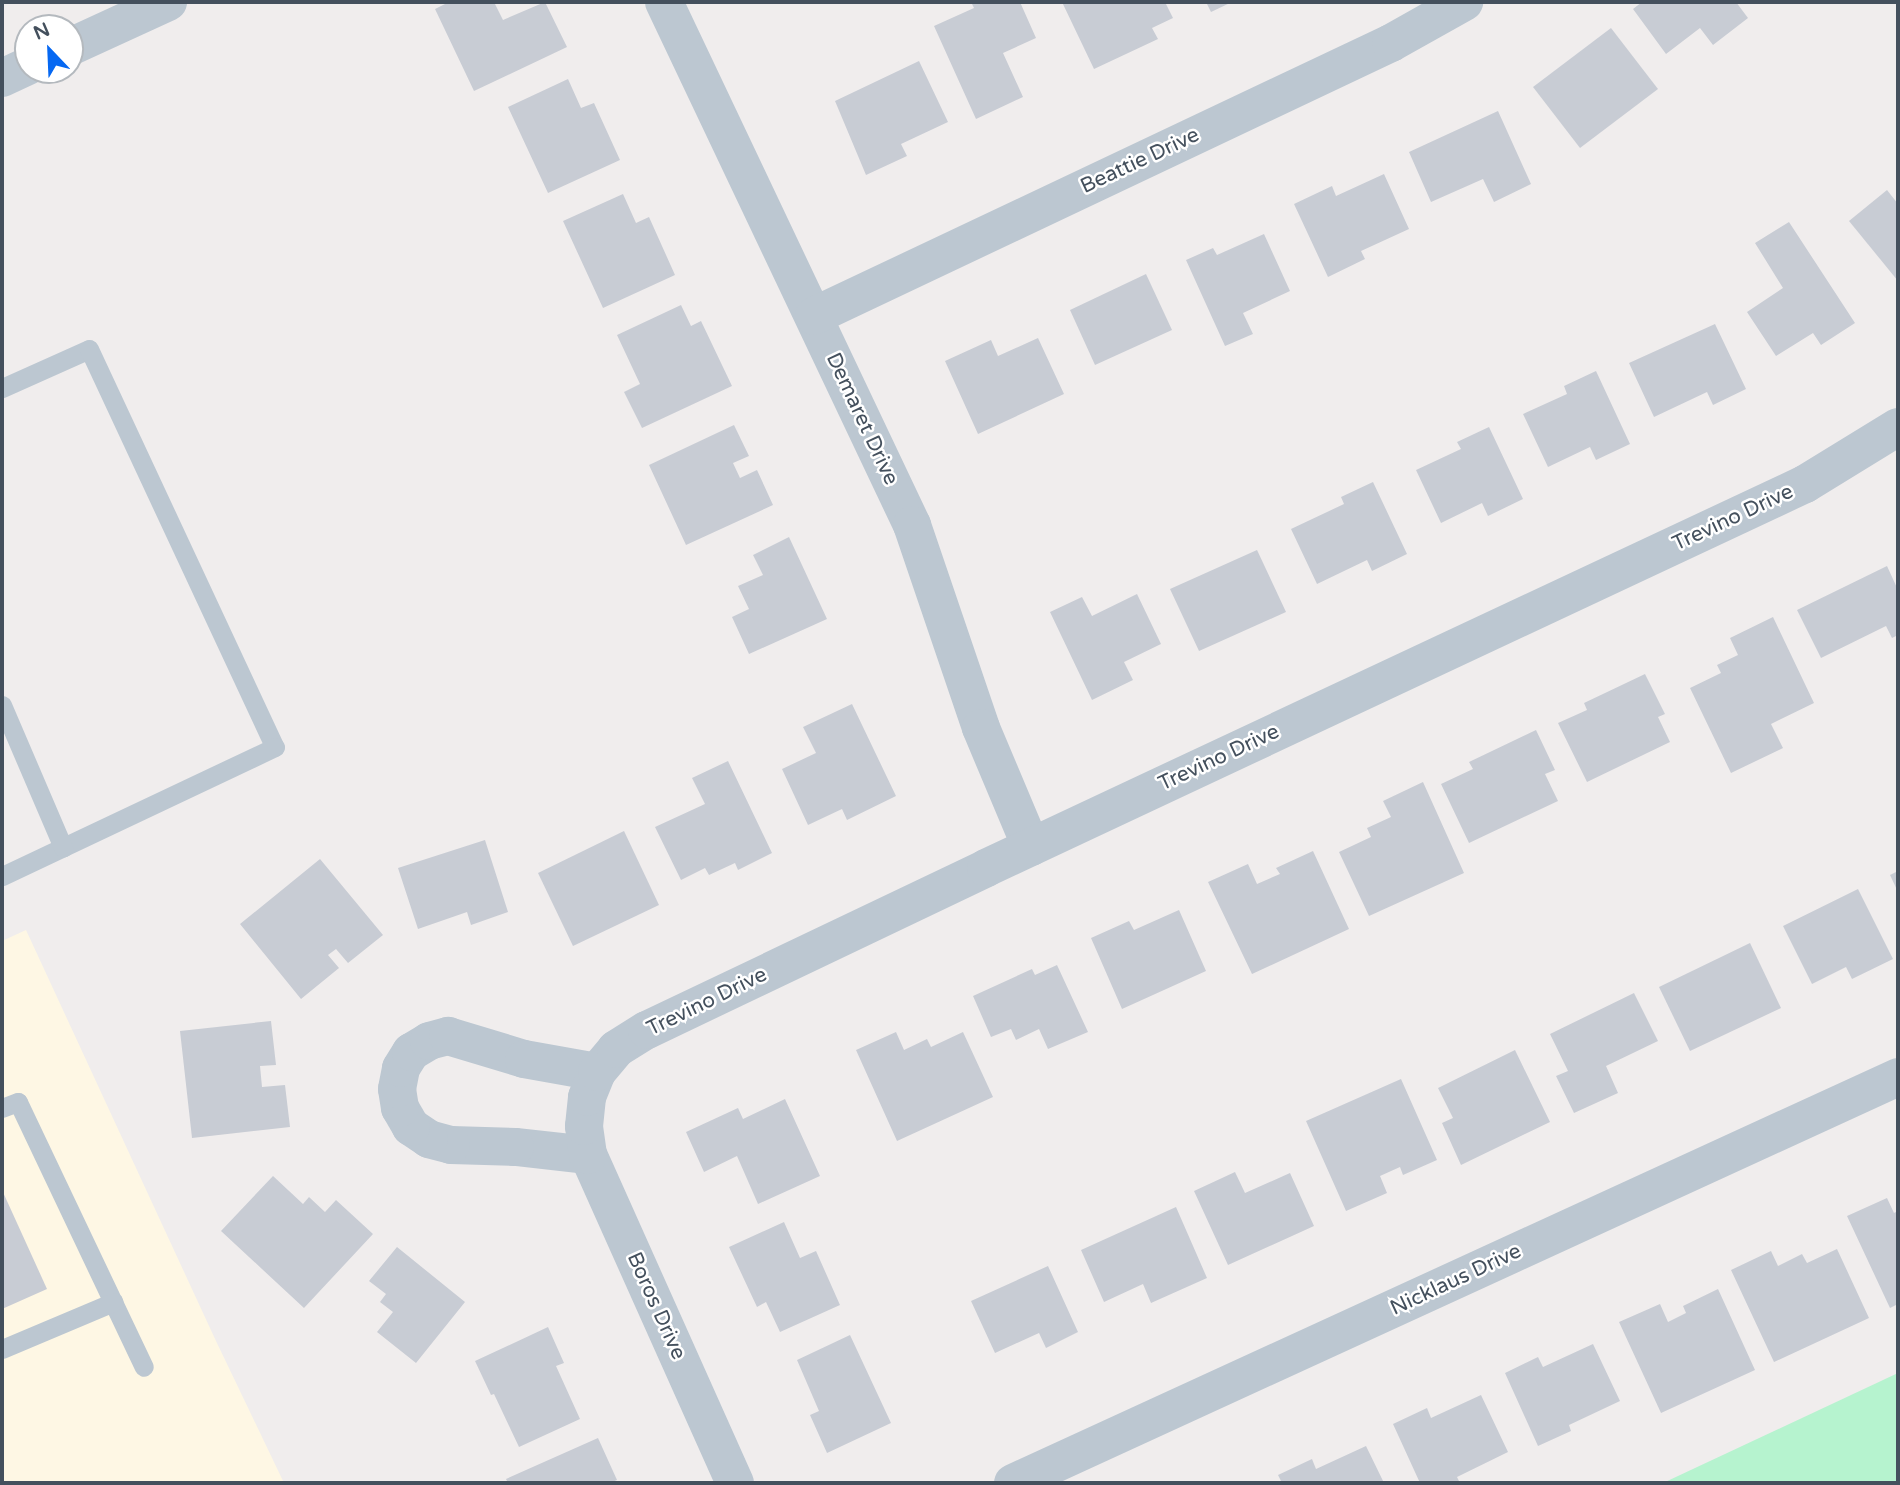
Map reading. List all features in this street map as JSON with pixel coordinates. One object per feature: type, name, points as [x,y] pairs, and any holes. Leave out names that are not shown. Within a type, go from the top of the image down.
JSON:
[{"type":"street","points":[[84,41],[169,2]]},
{"type":"street","name":"Demaret Drive","points":[[664,2],[912,525],[981,728],[1031,847]]},
{"type":"street","name":"Beattie Drive","points":[[814,316],[1391,43],[1464,2]]},
{"type":"street","name":"Trevino Drive","points":[[586,1140],[587,1097],[597,1072],[616,1049],[647,1030],[1805,484],[1898,427]]},
{"type":"street","points":[[586,1140],[515,1147],[451,1145],[429,1139],[411,1128],[400,1108],[397,1089],[401,1068],[411,1052],[429,1041],[448,1036],[524,1059],[597,1072]]},
{"type":"street","name":"Nicklaus Drive","points":[[1013,1483],[1898,1077]]},
{"type":"street","name":"Boros Drive","points":[[586,1140],[735,1483]]},
{"type":"lane","points":[[2,388],[89,349],[275,747],[2,876]]},
{"type":"lane","points":[[2,705],[63,847]]},
{"type":"lane","points":[[2,1108],[19,1102],[144,1367]]},
{"type":"lane","points":[[2,1349],[114,1302]]},
{"type":"shaded area","points":[[26,930],[284,1483],[2,1483],[2,941]]},
{"type":"green space","points":[[1898,1373],[1898,1483],[1663,1483]]},
{"type":"building","points":[[449,2],[494,2],[503,20],[545,2],[567,47],[474,91],[435,9]]},
{"type":"building","points":[[1020,2],[1036,38],[1003,53],[1023,97],[976,119],[934,26],[974,8],[972,4]]},
{"type":"building","points":[[1062,2],[1165,2],[1173,18],[1152,28],[1158,39],[1094,69]]},
{"type":"building","points":[[1206,2],[1232,2],[1211,12]]},
{"type":"building","points":[[1642,2],[1736,2],[1748,18],[1713,45],[1700,28],[1666,54],[1633,9]]},
{"type":"building","points":[[1611,28],[1658,89],[1580,148],[1533,87]]},
{"type":"building","points":[[919,61],[948,122],[901,144],[907,156],[866,175],[835,101]]},
{"type":"building","points":[[568,79],[581,108],[594,103],[620,160],[548,193],[508,107]]},
{"type":"building","points":[[1498,111],[1531,184],[1494,202],[1483,179],[1431,202],[1409,152]]},
{"type":"building","points":[[1384,174],[1409,229],[1361,251],[1365,259],[1328,277],[1294,204],[1332,186],[1336,196]]},
{"type":"building","points":[[1887,190],[1898,204],[1898,281],[1849,221]]},
{"type":"building","points":[[623,194],[636,223],[649,217],[675,275],[603,308],[563,221]]},
{"type":"building","points":[[1789,222],[1855,323],[1821,345],[1813,333],[1776,356],[1747,312],[1783,288],[1755,243]]},
{"type":"building","points":[[1264,234],[1290,291],[1243,313],[1253,334],[1225,346],[1186,260],[1213,248],[1217,255]]},
{"type":"building","points":[[1146,274],[1172,330],[1095,365],[1070,310]]},
{"type":"building","points":[[681,305],[691,326],[701,321],[732,386],[642,428],[624,392],[640,384],[617,335]]},
{"type":"building","points":[[1715,324],[1746,389],[1713,405],[1707,392],[1654,417],[1629,363]]},
{"type":"building","points":[[1038,338],[1064,394],[978,434],[945,361],[991,340],[998,356]]},
{"type":"building","points":[[1596,371],[1630,444],[1596,460],[1590,447],[1548,467],[1523,414],[1567,394],[1564,386]]},
{"type":"building","points":[[734,425],[749,456],[733,463],[740,478],[757,470],[773,505],[686,545],[649,465]]},
{"type":"building","points":[[1489,427],[1523,499],[1488,516],[1482,503],[1441,523],[1416,470],[1461,449],[1457,442]]},
{"type":"building","points":[[1373,482],[1407,554],[1372,571],[1367,560],[1317,584],[1291,529],[1344,504],[1341,497]]},
{"type":"building","points":[[789,537],[827,619],[749,654],[732,617],[749,609],[738,586],[763,575],[753,555]]},
{"type":"building","points":[[1257,550],[1286,612],[1199,651],[1170,589]]},
{"type":"building","points":[[1887,566],[1898,590],[1898,635],[1892,638],[1886,626],[1821,658],[1797,610]]},
{"type":"building","points":[[1137,594],[1161,644],[1124,662],[1133,680],[1092,700],[1050,612],[1082,597],[1092,616]]},
{"type":"building","points":[[1773,617],[1814,703],[1771,724],[1783,748],[1731,773],[1690,688],[1721,673],[1717,665],[1738,655],[1730,638]]},
{"type":"building","points":[[1645,674],[1665,714],[1658,717],[1670,742],[1587,782],[1558,723],[1587,710],[1584,703]]},
{"type":"building","points":[[852,704],[896,796],[847,820],[842,809],[808,825],[782,769],[816,753],[803,727]]},
{"type":"building","points":[[1536,730],[1555,770],[1545,774],[1558,801],[1469,843],[1441,784],[1473,769],[1469,762]]},
{"type":"building","points":[[728,761],[772,853],[738,870],[735,863],[709,875],[705,868],[681,880],[655,827],[705,804],[692,778]]},
{"type":"building","points":[[1423,782],[1464,873],[1369,916],[1339,852],[1371,837],[1367,828],[1391,817],[1383,801]]},
{"type":"building","points":[[624,831],[659,905],[573,946],[538,873]]},
{"type":"building","points":[[485,840],[508,912],[471,925],[467,912],[418,929],[398,868]]},
{"type":"building","points":[[1313,851],[1349,929],[1252,974],[1208,882],[1248,864],[1257,884],[1280,874],[1276,868]]},
{"type":"building","points":[[320,859],[383,935],[348,963],[336,949],[328,955],[339,968],[301,999],[240,924]]},
{"type":"building","points":[[1898,871],[1898,892],[1890,875]]},
{"type":"building","points":[[1858,889],[1893,959],[1852,979],[1846,967],[1812,984],[1783,926]]},
{"type":"building","points":[[1179,910],[1206,971],[1122,1009],[1091,938],[1129,921],[1134,930]]},
{"type":"building","points":[[1750,943],[1781,1008],[1690,1051],[1659,987]]},
{"type":"building","points":[[1057,965],[1088,1032],[1048,1049],[1039,1029],[1016,1040],[1011,1029],[991,1037],[973,996],[1032,969],[1035,975]]},
{"type":"building","points":[[1634,993],[1658,1041],[1606,1066],[1618,1093],[1574,1113],[1556,1076],[1568,1071],[1550,1034]]},
{"type":"building","points":[[271,1021],[276,1065],[260,1066],[262,1087],[285,1085],[290,1127],[192,1138],[180,1031]]},
{"type":"building","points":[[896,1032],[904,1050],[927,1039],[931,1047],[963,1032],[993,1097],[897,1141],[856,1050]]},
{"type":"building","points":[[1515,1050],[1550,1122],[1461,1165],[1442,1123],[1453,1118],[1438,1088]]},
{"type":"building","points":[[1401,1079],[1437,1160],[1403,1175],[1400,1167],[1380,1176],[1387,1193],[1346,1211],[1306,1121]]},
{"type":"building","points":[[785,1099],[820,1176],[758,1204],[737,1156],[704,1172],[686,1132],[738,1108],[743,1119]]},
{"type":"building","points":[[1235,1172],[1245,1193],[1290,1173],[1314,1226],[1228,1265],[1194,1191]]},
{"type":"building","points":[[273,1176],[303,1204],[309,1197],[325,1212],[336,1200],[373,1234],[304,1308],[221,1231]]},
{"type":"building","points":[[2,1190],[47,1289],[2,1309]]},
{"type":"building","points":[[1887,1198],[1894,1213],[1898,1211],[1898,1304],[1890,1308],[1847,1216]]},
{"type":"building","points":[[1176,1207],[1207,1278],[1151,1303],[1143,1284],[1104,1302],[1081,1250]]},
{"type":"building","points":[[784,1222],[800,1258],[816,1251],[840,1305],[780,1332],[766,1302],[757,1307],[729,1247]]},
{"type":"building","points":[[397,1247],[465,1302],[416,1363],[377,1332],[393,1312],[380,1302],[386,1294],[369,1281]]},
{"type":"building","points":[[1837,1249],[1869,1318],[1774,1362],[1731,1270],[1771,1251],[1778,1266],[1802,1254],[1807,1263]]},
{"type":"building","points":[[1048,1266],[1078,1332],[1046,1348],[1039,1333],[995,1353],[971,1301]]},
{"type":"building","points":[[1718,1289],[1755,1370],[1661,1413],[1619,1322],[1660,1304],[1668,1322],[1686,1313],[1683,1306]]},
{"type":"building","points":[[548,1327],[564,1363],[556,1366],[580,1419],[519,1447],[475,1361]]},
{"type":"building","points":[[850,1335],[891,1423],[827,1453],[810,1415],[819,1411],[797,1360]]},
{"type":"building","points":[[1593,1344],[1620,1401],[1569,1425],[1571,1431],[1538,1446],[1505,1373],[1538,1357],[1543,1367]]},
{"type":"building","points":[[1481,1395],[1508,1452],[1457,1477],[1460,1483],[1420,1483],[1393,1424],[1427,1408],[1431,1418]]},
{"type":"building","points":[[598,1438],[617,1480],[610,1483],[508,1483],[506,1479]]},
{"type":"building","points":[[1366,1446],[1384,1483],[1282,1483],[1278,1475],[1312,1459],[1316,1469]]}]
